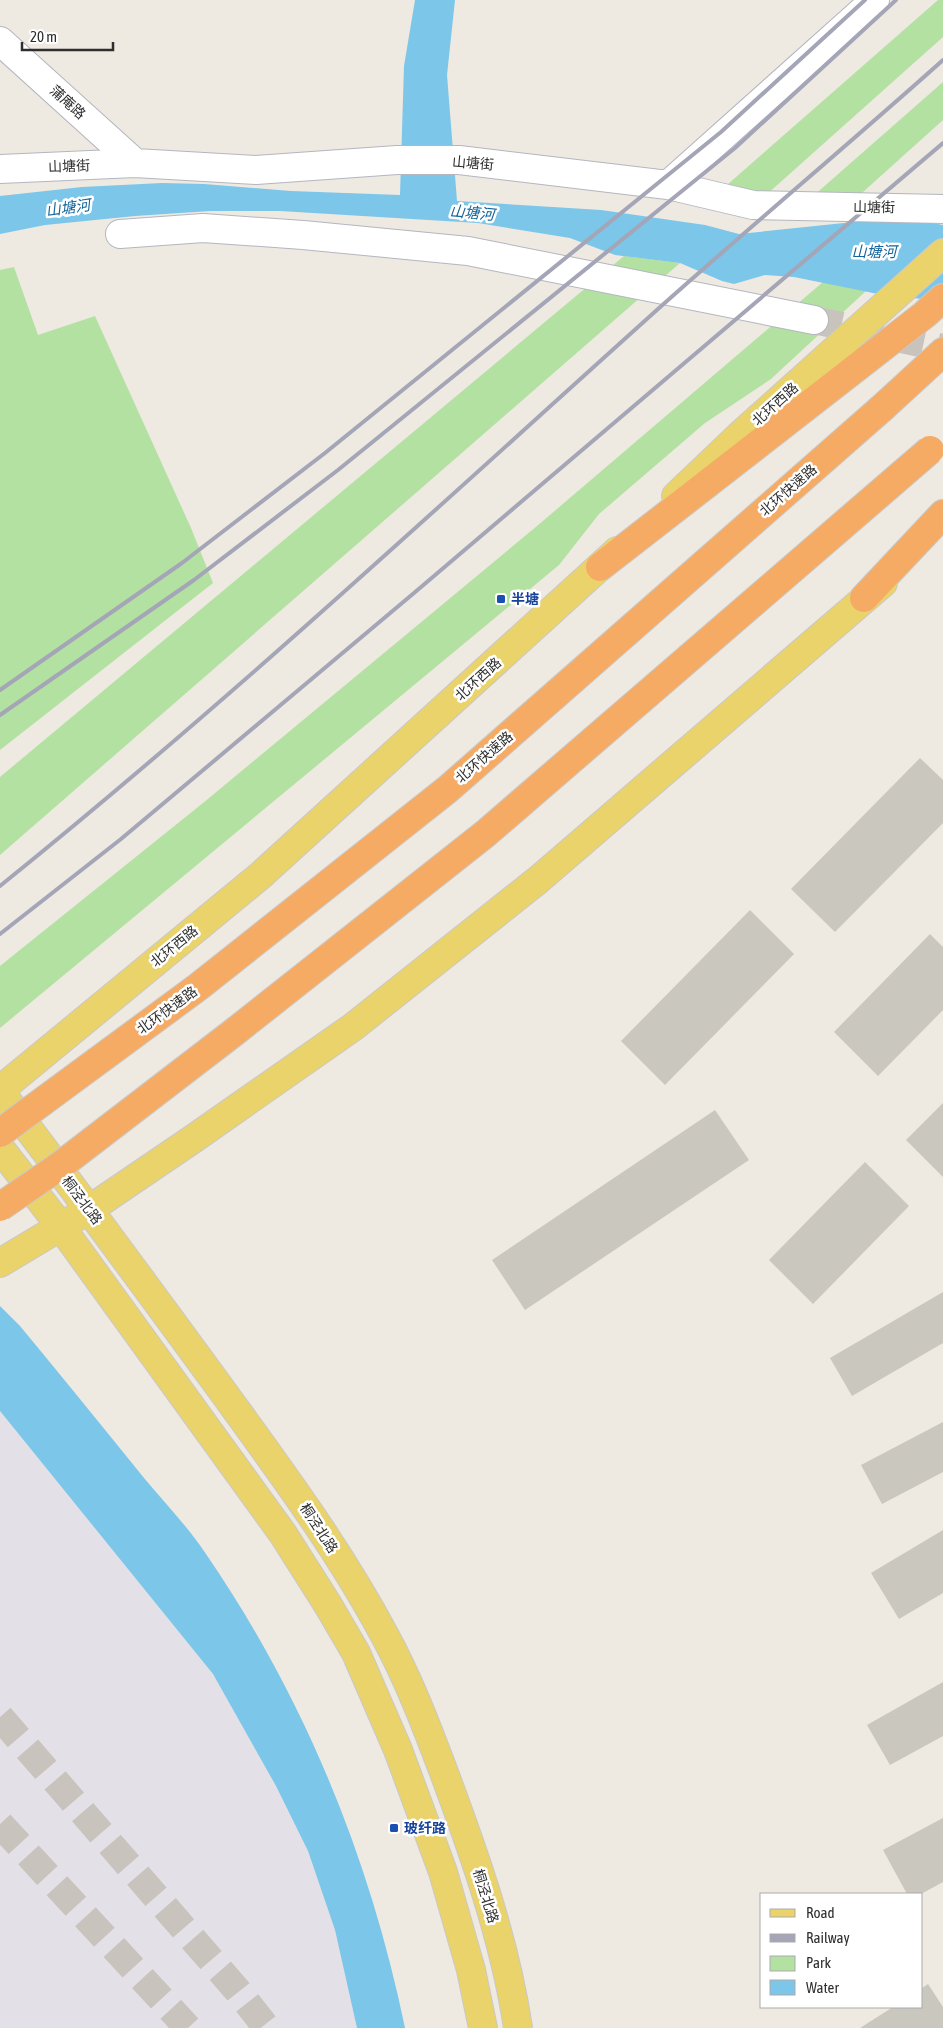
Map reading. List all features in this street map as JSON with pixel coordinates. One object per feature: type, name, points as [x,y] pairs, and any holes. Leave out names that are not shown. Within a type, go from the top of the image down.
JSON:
[{"type":"highway","points":[[600,567],[934,307]]},
{"type":"highway","name":"北环快速路","points":[[0,1133],[198,987],[448,789],[882,408],[943,352]]},
{"type":"highway","points":[[0,1208],[61,1165],[225,1040],[485,834],[937,444]]},
{"type":"highway","points":[[864,598],[943,514]]},
{"type":"main road","name":"北环西路","points":[[0,1091],[261,875],[600,567],[738,436],[943,253]]},
{"type":"main road","points":[[0,1263],[90,1209],[353,1027],[538,880],[943,531]]},
{"type":"main road","name":"桐泾北路","points":[[0,1091],[90,1209],[311,1514],[358,1587],[386,1637],[430,1737],[475,1861],[504,1962],[518,2028]]},
{"type":"main road","points":[[0,1148],[61,1227],[283,1534],[356,1653],[398,1750],[443,1872],[471,1970],[483,2028]]},
{"type":"street","points":[[668,185],[875,0]]},
{"type":"street","name":"蒲庵路","points":[[0,41],[135,164]]},
{"type":"street","name":"山塘街","points":[[0,169],[135,164],[256,170],[396,160],[459,160],[668,185],[753,205],[943,209]]},
{"type":"street","points":[[120,234],[203,228],[303,235],[468,251],[814,320]]},
{"type":"shaded area","points":[[0,1411],[213,1674],[276,1786],[308,1851],[335,1930],[357,2028],[0,2028]]},
{"type":"green space","points":[[938,0],[943,0],[943,37],[766,195],[719,192]]},
{"type":"green space","points":[[943,82],[943,120],[853,201],[812,197]]},
{"type":"green space","points":[[624,256],[680,263],[0,855],[0,777]]},
{"type":"green space","points":[[14,267],[38,335],[95,316],[191,528],[213,583],[0,750],[0,270]]},
{"type":"green space","points":[[823,282],[866,291],[771,379],[705,423],[599,514],[559,565],[0,1028],[0,966],[203,803],[537,526]]},
{"type":"water","name":"山塘河","points":[[415,0],[455,0],[447,75],[457,201],[601,210],[705,225],[739,234],[902,217],[943,225],[943,301],[883,295],[794,277],[765,275],[734,284],[722,281],[680,263],[615,255],[570,238],[478,223],[280,211],[210,211],[45,225],[0,234],[0,196],[82,187],[162,183],[204,184],[291,191],[400,195],[404,66]]},
{"type":"water","points":[[0,1306],[20,1326],[192,1534],[241,1608],[274,1664],[303,1722],[329,1781],[352,1841],[373,1902],[405,2028],[357,2028],[335,1930],[308,1851],[276,1786],[213,1674],[0,1411]]},
{"type":"building","points":[[920,758],[943,780],[943,823],[835,932],[791,889]]},
{"type":"building","points":[[750,910],[794,954],[665,1085],[621,1041]]},
{"type":"building","points":[[930,934],[943,947],[943,1010],[878,1076],[834,1032]]},
{"type":"building","points":[[943,1103],[943,1177],[906,1140]]},
{"type":"building","points":[[715,1110],[749,1160],[525,1310],[492,1260]]},
{"type":"building","points":[[865,1162],[909,1206],[813,1304],[769,1260]]},
{"type":"building","points":[[943,1292],[943,1343],[852,1396],[830,1358]]},
{"type":"building","points":[[943,1422],[943,1472],[882,1504],[861,1465]]},
{"type":"building","points":[[943,1530],[943,1593],[899,1619],[871,1573]]},
{"type":"building","points":[[943,1682],[943,1736],[890,1765],[867,1725]]},
{"type":"building","points":[[943,1818],[943,1882],[923,1893],[906,1893],[883,1850]]},
{"type":"building","points":[[928,1984],[943,2007],[943,2028],[860,2028],[891,2008],[923,2008],[923,1987]]},
{"type":"tunnel","points":[[814,320],[943,348]]},
{"type":"tunnel","points":[[0,1717],[237,1990],[267,2028]]},
{"type":"tunnel","points":[[0,1824],[188,2028]]},
{"type":"railway","points":[[0,690],[182,563],[325,453],[721,132],[865,0]]},
{"type":"railway","points":[[0,715],[194,580],[338,470],[735,148],[896,0]]},
{"type":"railway","points":[[0,886],[85,817],[251,674],[729,246],[943,60]]},
{"type":"railway","points":[[0,934],[121,839],[414,593],[943,143]]},
{"type":"place","name":"半塘","points":[[501,599]]},
{"type":"place","name":"玻纤路","points":[[394,1828]]}]
